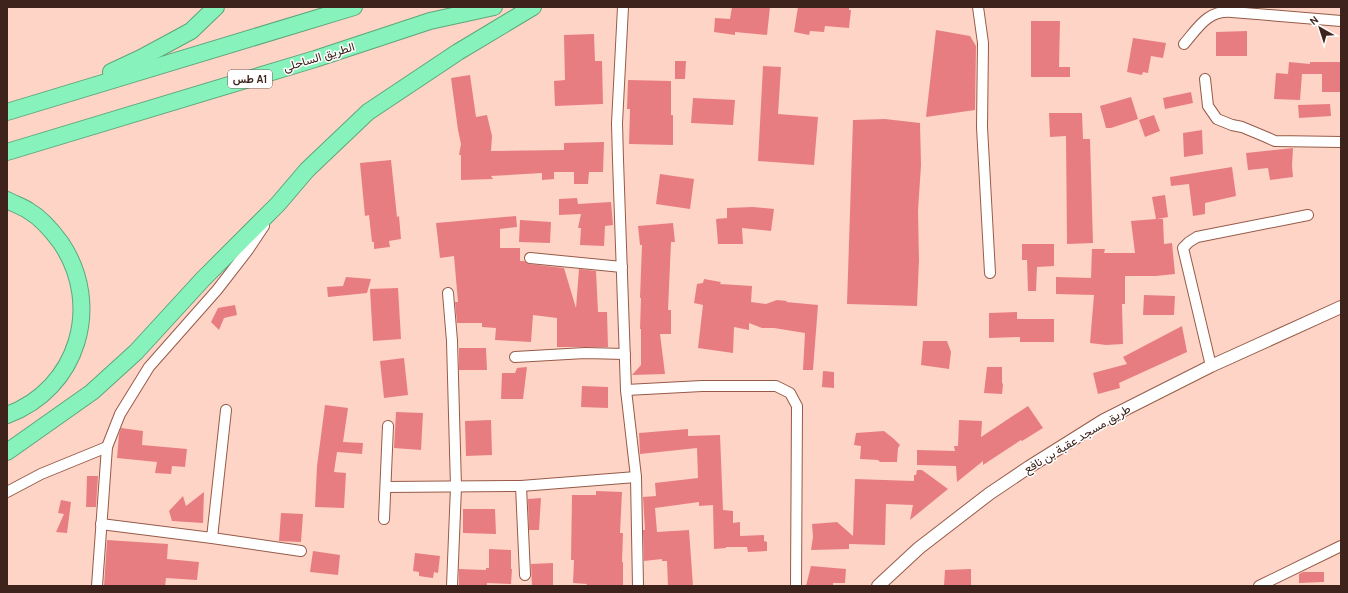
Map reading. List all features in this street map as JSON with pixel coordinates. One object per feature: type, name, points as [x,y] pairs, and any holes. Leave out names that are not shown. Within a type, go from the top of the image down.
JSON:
[{"type":"highway","points":[[55,98],[141,58],[191,31],[216,7]]},
{"type":"highway","points":[[7,112],[354,7]]},
{"type":"highway","name":"الطريق الساحلى","points":[[7,152],[315,59],[430,21],[494,7]]},
{"type":"highway","points":[[7,452],[92,392],[136,352],[203,279],[278,204],[307,170],[368,112],[458,52],[534,7]]},
{"type":"highway","points":[[7,200],[30,211],[52,231],[66,250],[76,272],[82,296],[82,318],[77,342],[65,368],[46,392],[18,410],[7,415]]},
{"type":"street","points":[[623,7],[618,123],[626,390],[636,477],[638,586]]},
{"type":"street","points":[[978,7],[983,43],[982,126],[990,273]]},
{"type":"street","points":[[1184,44],[1207,18],[1219,12],[1341,21]]},
{"type":"street","points":[[1205,79],[1208,106],[1218,119],[1266,136],[1275,141],[1341,142]]},
{"type":"street","points":[[97,586],[107,447],[120,414],[149,367],[217,290],[248,250],[278,204]]},
{"type":"street","points":[[1211,366],[1183,248],[1197,237],[1308,215]]},
{"type":"street","points":[[530,258],[622,267]]},
{"type":"street","points":[[448,293],[452,341],[456,487],[452,586]]},
{"type":"street","name":"طريق مسجد عقبة بن نافع","points":[[878,586],[919,548],[989,494],[1104,420],[1211,366],[1341,307]]},
{"type":"street","points":[[515,357],[585,353],[625,354]]},
{"type":"street","points":[[626,390],[702,386],[776,386],[790,393],[797,406],[796,586]]},
{"type":"street","points":[[212,538],[226,410]]},
{"type":"street","points":[[384,519],[388,426]]},
{"type":"street","points":[[7,492],[41,474],[107,447]]},
{"type":"street","points":[[386,487],[521,486],[636,477]]},
{"type":"street","points":[[521,486],[525,575]]},
{"type":"street","points":[[101,524],[301,551]]},
{"type":"street","points":[[1259,586],[1341,546]]},
{"type":"building","points":[[732,7],[770,7],[767,35],[735,32],[735,35],[714,32],[715,18],[730,19]]},
{"type":"building","points":[[798,7],[849,7],[849,10],[851,10],[849,28],[825,26],[824,32],[810,31],[809,35],[794,32]]},
{"type":"building","points":[[1031,21],[1060,21],[1059,67],[1070,67],[1070,77],[1031,77]]},
{"type":"building","points":[[936,30],[970,36],[976,46],[975,110],[926,117]]},
{"type":"building","points":[[1247,31],[1247,56],[1216,56],[1216,32]]},
{"type":"building","points":[[594,34],[595,61],[602,61],[603,104],[555,106],[554,81],[565,80],[564,35]]},
{"type":"building","points":[[1133,38],[1166,43],[1163,58],[1151,56],[1148,73],[1143,72],[1142,75],[1127,72]]},
{"type":"building","points":[[675,61],[686,61],[685,79],[675,79]]},
{"type":"building","points":[[1289,62],[1310,64],[1310,62],[1341,62],[1341,92],[1322,92],[1322,74],[1302,74],[1300,100],[1274,99],[1276,73],[1288,74]]},
{"type":"building","points":[[763,66],[781,67],[778,114],[818,117],[814,165],[758,161]]},
{"type":"building","points":[[470,75],[476,117],[487,115],[492,136],[491,151],[564,150],[564,143],[604,142],[603,172],[589,172],[588,184],[574,184],[574,172],[554,172],[554,179],[542,180],[542,173],[491,176],[493,179],[461,180],[461,155],[459,155],[461,144],[451,78]]},
{"type":"building","points":[[628,80],[671,81],[673,145],[629,144],[630,109],[627,109]]},
{"type":"building","points":[[1191,92],[1193,103],[1165,109],[1163,98]]},
{"type":"building","points":[[1131,97],[1138,119],[1111,128],[1106,128],[1100,106]]},
{"type":"building","points":[[693,98],[735,100],[733,125],[691,123]]},
{"type":"building","points":[[1330,104],[1331,116],[1299,118],[1298,105]]},
{"type":"building","points":[[1049,113],[1082,113],[1083,139],[1090,139],[1093,243],[1067,244],[1066,136],[1050,137]]},
{"type":"building","points":[[1154,115],[1160,131],[1145,137],[1139,120]]},
{"type":"building","points":[[885,119],[920,123],[921,165],[918,211],[919,260],[917,306],[847,304],[853,120]]},
{"type":"building","points":[[1202,130],[1203,154],[1184,157],[1183,133]]},
{"type":"building","points":[[1293,148],[1293,177],[1270,180],[1268,168],[1248,170],[1246,153]]},
{"type":"building","points":[[391,160],[397,217],[399,216],[401,239],[389,241],[390,247],[374,249],[369,215],[365,216],[360,163]]},
{"type":"building","points":[[1232,167],[1236,196],[1205,203],[1205,214],[1193,216],[1189,184],[1171,186],[1170,177]]},
{"type":"building","points":[[660,174],[694,179],[690,209],[656,204]]},
{"type":"building","points":[[1165,195],[1168,217],[1157,219],[1163,219],[1164,244],[1172,243],[1175,274],[1156,276],[1125,276],[1125,304],[1122,304],[1123,344],[1106,345],[1090,343],[1094,295],[1056,294],[1056,277],[1091,278],[1092,249],[1105,249],[1104,253],[1135,253],[1131,221],[1156,219],[1152,197]]},
{"type":"building","points":[[577,198],[578,204],[611,202],[613,225],[605,226],[604,246],[580,245],[581,228],[578,228],[581,214],[559,215],[559,199]]},
{"type":"building","points":[[753,207],[774,209],[771,231],[742,228],[743,244],[718,244],[716,219],[727,218],[727,208]]},
{"type":"building","points":[[516,216],[517,227],[500,229],[500,248],[520,248],[520,261],[524,261],[529,264],[564,268],[576,308],[579,269],[596,271],[598,312],[607,312],[608,347],[557,347],[557,318],[533,315],[531,342],[495,340],[496,328],[482,327],[482,323],[457,323],[455,302],[458,302],[454,256],[440,258],[436,223]]},
{"type":"building","points":[[520,220],[551,222],[550,243],[519,242]]},
{"type":"building","points":[[673,223],[675,242],[671,242],[668,310],[671,310],[671,334],[660,334],[665,374],[632,375],[641,365],[640,298],[642,245],[640,245],[638,226]]},
{"type":"building","points":[[1022,244],[1054,244],[1054,266],[1037,267],[1036,291],[1028,291],[1027,260],[1022,260]]},
{"type":"building","points":[[346,277],[371,279],[367,293],[328,297],[327,287],[343,286]]},
{"type":"building","points":[[704,279],[721,282],[720,284],[752,286],[751,302],[766,304],[777,300],[818,305],[813,370],[803,370],[805,333],[774,328],[762,328],[749,323],[749,330],[734,327],[733,353],[698,348],[703,305],[694,303],[697,284],[703,283]]},
{"type":"building","points":[[398,288],[401,339],[373,341],[370,289]]},
{"type":"building","points":[[1144,295],[1175,296],[1174,315],[1143,315]]},
{"type":"building","points":[[235,305],[237,315],[224,318],[219,330],[211,322],[218,308]]},
{"type":"building","points":[[1017,312],[1017,319],[1054,319],[1054,342],[1020,342],[1020,337],[989,338],[989,313]]},
{"type":"building","points":[[1182,326],[1187,352],[1119,383],[1120,388],[1098,394],[1093,373],[1127,364],[1123,357]]},
{"type":"building","points":[[923,341],[947,341],[951,352],[949,369],[921,365]]},
{"type":"building","points":[[459,348],[486,348],[487,370],[459,370]]},
{"type":"building","points":[[404,358],[408,395],[384,398],[380,361]]},
{"type":"building","points":[[527,367],[523,399],[501,399],[502,373],[515,373],[517,368]]},
{"type":"building","points":[[987,367],[1002,367],[1002,394],[984,393]]},
{"type":"building","points":[[823,371],[834,372],[834,388],[822,387]]},
{"type":"building","points":[[582,386],[608,387],[608,408],[581,407]]},
{"type":"building","points":[[325,405],[348,408],[343,442],[363,443],[362,454],[337,452],[334,472],[346,473],[344,508],[315,507],[317,466]]},
{"type":"building","points":[[1028,406],[1043,428],[1022,441],[1021,440],[983,465],[983,461],[957,482],[956,466],[917,465],[917,450],[955,451],[954,446],[958,446],[959,420],[982,421],[981,437]]},
{"type":"building","points":[[396,412],[423,413],[421,450],[394,448]]},
{"type":"building","points":[[491,420],[492,455],[466,456],[465,421]]},
{"type":"building","points":[[121,428],[143,431],[142,445],[187,449],[185,467],[172,466],[171,474],[155,473],[157,462],[117,458]]},
{"type":"building","points":[[688,429],[688,436],[720,435],[723,510],[733,511],[733,523],[740,522],[740,536],[764,535],[764,541],[767,542],[767,551],[748,552],[747,547],[726,547],[714,549],[713,505],[699,506],[699,502],[655,508],[657,532],[689,530],[693,586],[668,586],[667,561],[662,561],[662,559],[644,561],[643,530],[645,530],[643,497],[656,496],[655,483],[698,478],[697,448],[640,454],[639,433]]},
{"type":"building","points":[[884,431],[900,445],[898,448],[897,462],[880,462],[878,460],[860,459],[861,446],[854,445],[856,433]]},
{"type":"building","points":[[917,470],[922,470],[948,489],[910,520],[913,505],[886,504],[885,545],[849,544],[849,549],[811,550],[813,537],[812,524],[837,522],[853,536],[855,479],[914,481],[914,475],[916,475]]},
{"type":"building","points":[[87,476],[98,476],[96,507],[86,507]]},
{"type":"building","points":[[596,491],[622,492],[620,533],[623,533],[623,586],[586,586],[587,584],[573,583],[574,560],[571,560],[572,495],[596,495]]},
{"type":"building","points":[[204,492],[203,523],[172,521],[169,511],[183,496],[186,506]]},
{"type":"building","points":[[541,498],[539,530],[529,530],[528,499]]},
{"type":"building","points":[[61,500],[71,502],[67,533],[56,532],[64,514],[58,513]]},
{"type":"building","points":[[463,509],[495,509],[496,534],[463,533]]},
{"type":"building","points":[[281,513],[303,514],[301,542],[279,541]]},
{"type":"building","points":[[107,540],[168,544],[167,559],[199,562],[197,580],[166,578],[165,586],[104,586]]},
{"type":"building","points":[[489,549],[511,550],[511,584],[487,583],[487,586],[459,586],[459,569],[486,570],[486,568],[489,568]]},
{"type":"building","points":[[313,551],[340,555],[338,575],[310,572]]},
{"type":"building","points":[[415,553],[440,556],[438,573],[434,572],[433,578],[419,576],[419,572],[413,571]]},
{"type":"building","points":[[553,563],[553,586],[532,586],[531,564]]},
{"type":"building","points":[[811,566],[846,569],[845,583],[833,583],[833,586],[806,586]]},
{"type":"building","points":[[971,569],[971,586],[944,586],[945,570]]},
{"type":"building","points":[[1303,572],[1324,572],[1324,582],[1299,583],[1299,574]]}]
